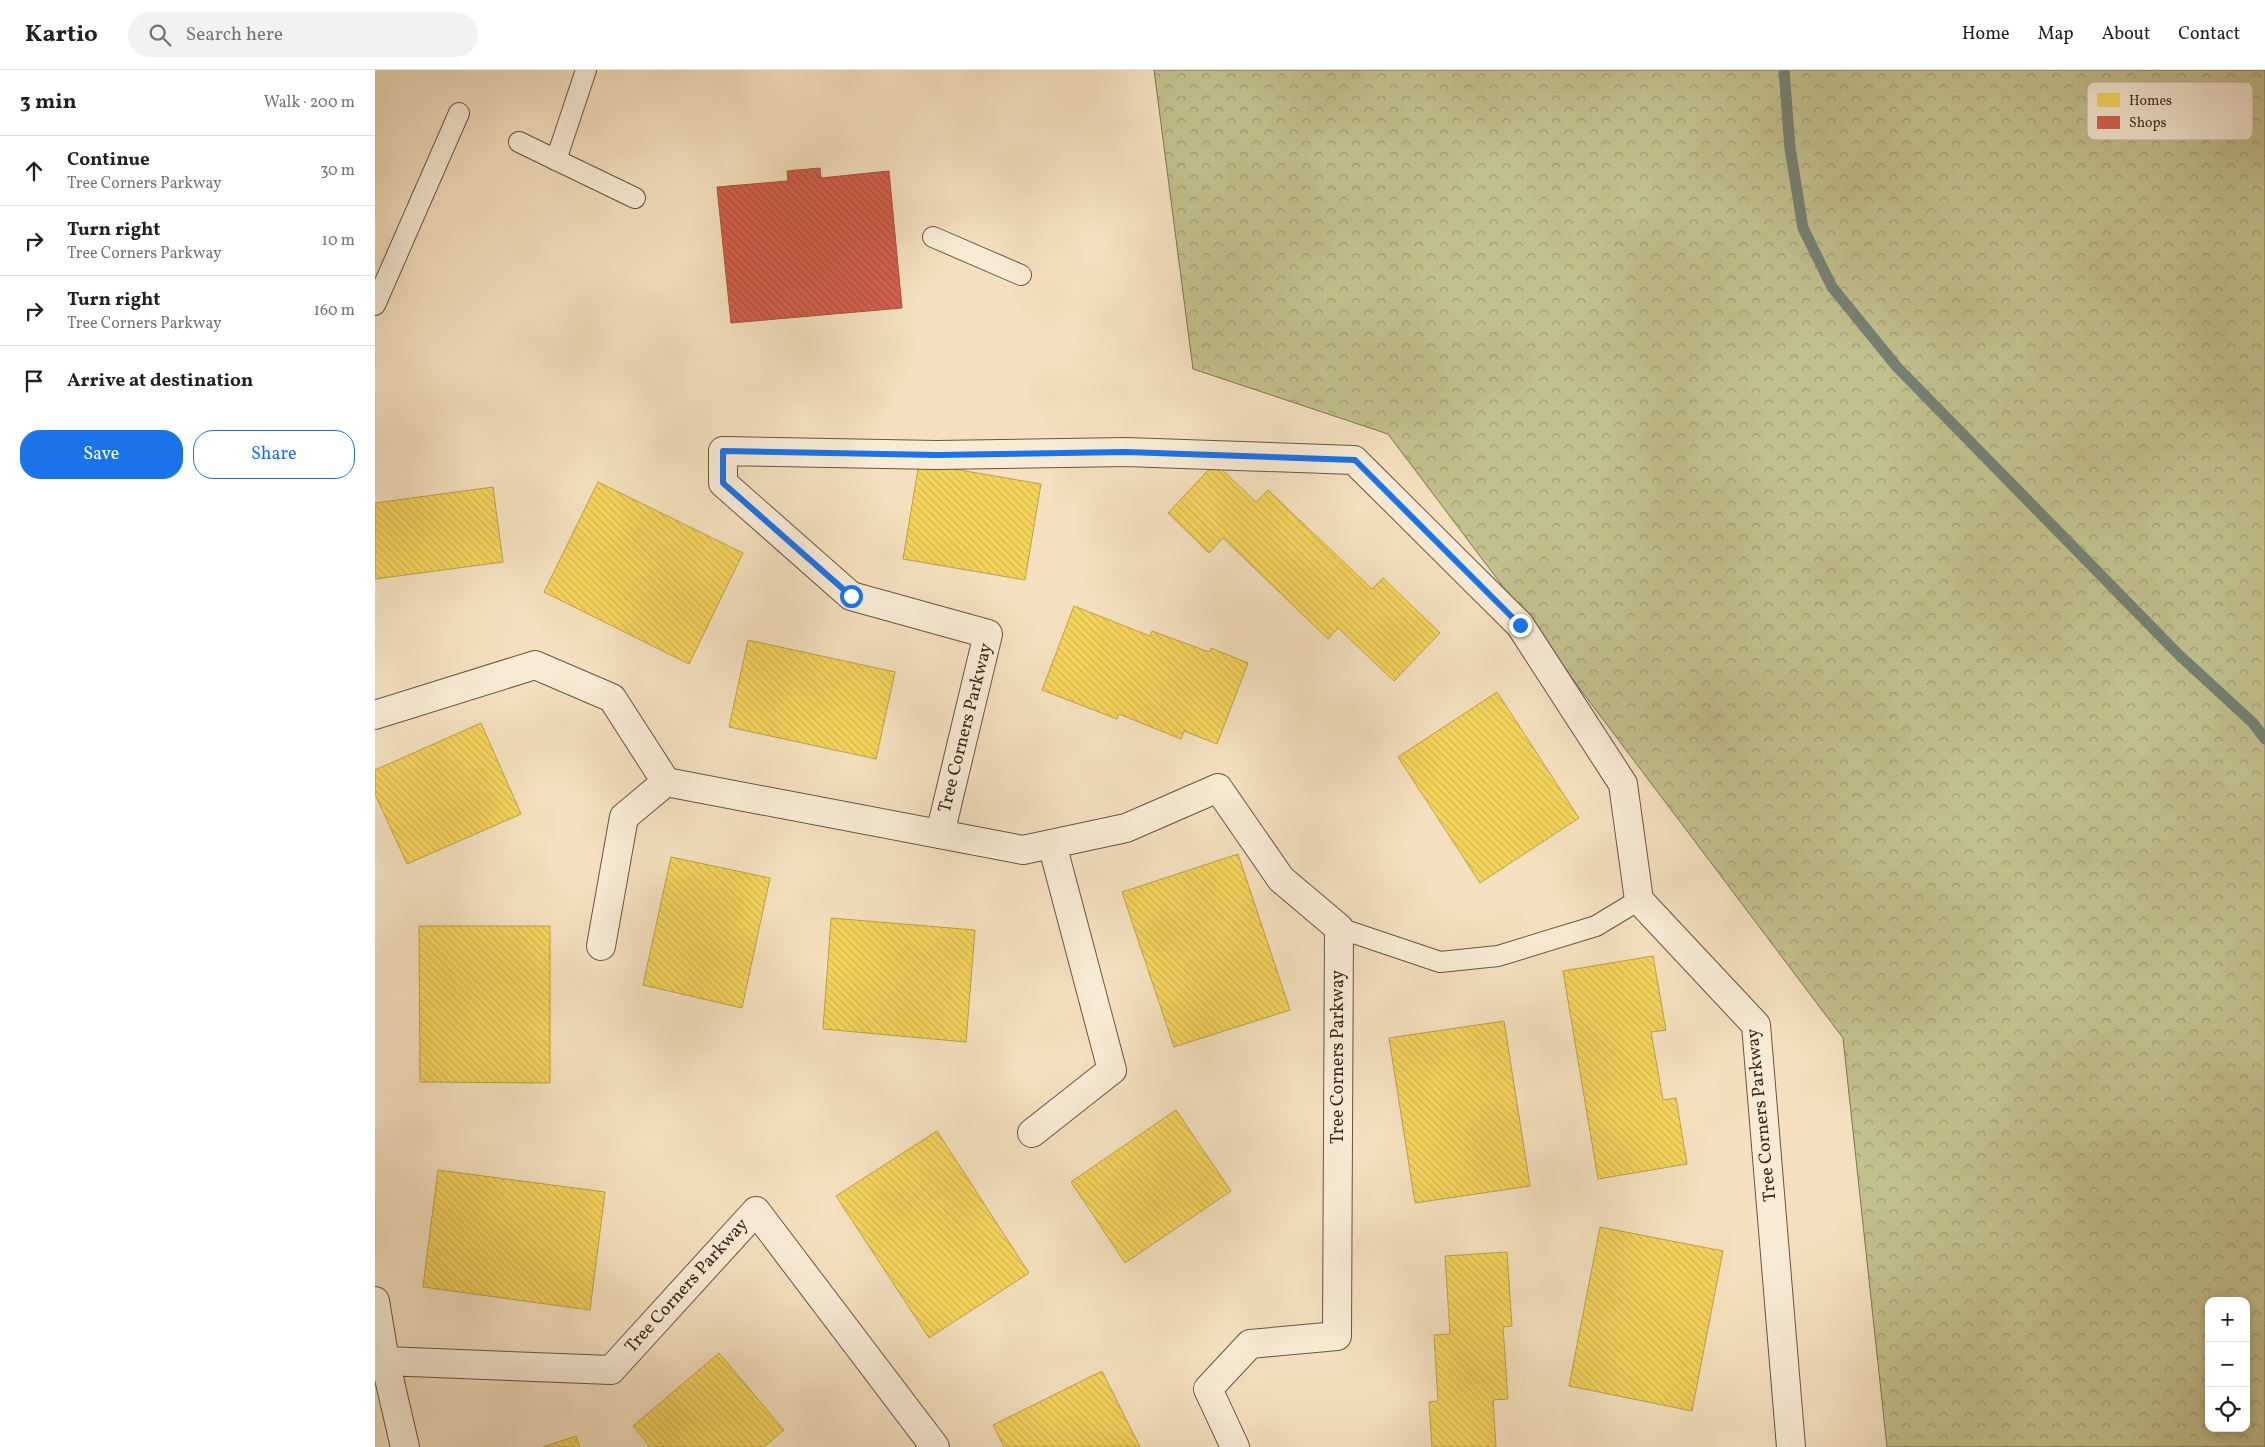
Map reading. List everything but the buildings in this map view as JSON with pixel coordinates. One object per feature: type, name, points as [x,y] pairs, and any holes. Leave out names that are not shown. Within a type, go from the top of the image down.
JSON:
[{"type":"street","name":"Tree Corners Parkway","points":[[940,834],[989,634],[851,596],[723,483],[723,451],[937,455],[1126,452],[1355,460],[1520,625],[1623,784],[1639,900],[1756,1025],[1791,1447]]},
{"type":"street","points":[[375,715],[535,665],[612,698],[666,782],[624,817],[601,946]]},
{"type":"street","name":"Tree Corners Parkway","points":[[666,782],[1023,850],[1125,828],[1219,788],[1281,879],[1339,928],[1337,1336],[1250,1344],[1208,1389],[1235,1447]]},
{"type":"street","points":[[1032,1133],[1112,1070],[1052,844]]},
{"type":"street","name":"Tree Corners Parkway","points":[[385,1361],[611,1370],[756,1211],[935,1447]]},
{"type":"street","points":[[375,1301],[385,1361],[405,1447]]},
{"type":"lane","points":[[556,160],[587,70]]},
{"type":"lane","points":[[375,305],[459,113]]},
{"type":"lane","points":[[519,142],[635,198]]},
{"type":"lane","points":[[933,237],[1021,275]]},
{"type":"lane","points":[[1339,928],[1439,962],[1498,956],[1596,926],[1639,900]]},
{"type":"green space","points":[[1154,70],[2265,70],[2265,1447],[1887,1447],[1843,1038],[1388,434],[1193,369]]},
{"type":"waterway","points":[[1784,70],[1790,148],[1803,228],[1832,287],[1897,367],[2179,655],[2253,723],[2265,739]]},
{"type":"route","points":[[851,596],[723,483],[723,451],[937,455],[1126,452],[1355,460],[1520,625]]}]
